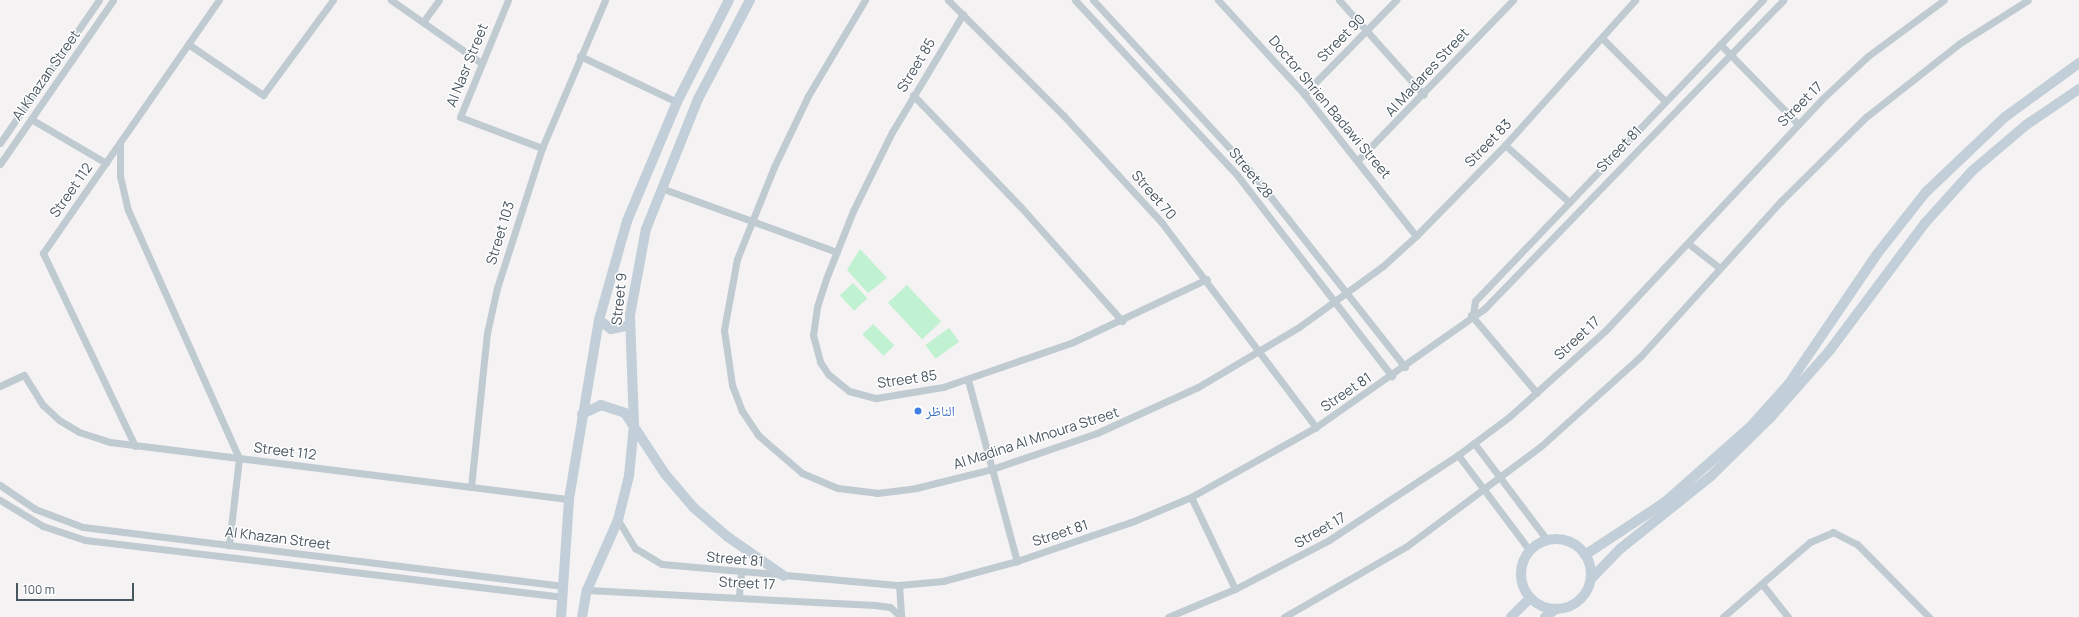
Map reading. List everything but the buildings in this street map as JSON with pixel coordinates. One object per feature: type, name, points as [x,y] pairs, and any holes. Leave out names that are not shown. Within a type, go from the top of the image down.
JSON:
[{"type":"main road","name":"Street 9","points":[[562,617],[562,596],[569,499],[582,414],[599,320],[627,221],[677,102],[729,0]]},
{"type":"main road","name":"Street 9","points":[[582,617],[587,590],[618,520],[629,476],[634,425],[630,325],[641,250],[661,188],[698,99],[750,0]]},
{"type":"main road","points":[[1585,555],[1671,497],[1750,427],[1788,385],[1877,254],[1926,192],[2000,121],[2079,63]]},
{"type":"main road","points":[[1545,617],[1556,609],[1579,600],[1591,579],[1620,549],[1710,477],[1771,417],[1830,350],[1925,223],[1967,177],[2014,135],[2079,89]]},
{"type":"main road","points":[[599,320],[615,330],[630,325]]},
{"type":"main road","points":[[582,414],[596,406],[611,406],[625,413],[665,474],[694,508],[728,537],[784,576]]},
{"type":"main road","points":[[1556,609],[1542,606],[1530,598],[1521,575],[1530,551],[1547,540],[1569,542],[1585,555],[1591,579]]},
{"type":"main road","points":[[1511,617],[1530,598]]},
{"type":"street","name":"Al Khazan Street","points":[[0,143],[99,0]]},
{"type":"street","name":"Al Khazan Street","points":[[0,164],[113,0]]},
{"type":"street","name":"Street 112","points":[[135,446],[43,253],[220,0]]},
{"type":"street","points":[[188,44],[263,95],[333,0]]},
{"type":"street","points":[[391,0],[480,62]]},
{"type":"street","points":[[423,22],[439,0]]},
{"type":"street","name":"Al Nasr Street","points":[[508,0],[480,62],[460,117],[542,148]]},
{"type":"street","name":"Street 103","points":[[471,487],[487,333],[498,288],[542,148],[605,0]]},
{"type":"street","name":"Al Madina Al Mnoura Street","points":[[865,0],[808,96],[750,223],[727,300],[726,357],[742,411],[778,456],[819,481],[877,493],[916,488],[992,469],[1131,420],[1261,351],[1348,293]]},
{"type":"street","name":"Street 70","points":[[948,0],[1114,169],[1207,280],[1316,427]]},
{"type":"street","name":"Street 28","points":[[1075,0],[1237,175],[1336,301],[1392,376]]},
{"type":"street","name":"Street 28","points":[[1093,0],[1247,167],[1405,367]]},
{"type":"street","name":"Doctor Shrien Badawi Street","points":[[1218,0],[1304,94],[1358,160],[1416,236]]},
{"type":"street","points":[[1339,0],[1424,95]]},
{"type":"street","name":"Street 90","points":[[1304,94],[1367,32],[1396,0]]},
{"type":"street","name":"Al Madares Street","points":[[1358,160],[1424,95],[1513,0]]},
{"type":"street","name":"Street 83","points":[[1348,293],[1416,236],[1505,145],[1635,0]]},
{"type":"street","name":"Street 81","points":[[1472,315],[1475,301],[1664,100],[1763,0]]},
{"type":"street","name":"Street 81","points":[[618,520],[630,543],[654,562],[741,572],[899,585],[943,582],[1017,561],[1134,521],[1191,497],[1316,427],[1405,367],[1472,315],[1484,309],[1783,0]]},
{"type":"street","name":"Street 17","points":[[1168,617],[1236,589],[1329,540],[1458,455],[1537,393],[1605,331],[1689,244],[1797,123],[1868,56],[1944,0]]},
{"type":"street","points":[[1284,617],[1407,546],[1485,489],[1608,388],[1720,268],[1866,118],[1960,44],[2028,0]]},
{"type":"street","name":"Street 85","points":[[963,14],[913,95],[872,171],[837,252],[817,308],[813,335],[820,362],[838,384],[856,394],[876,398],[914,394],[968,380],[1122,321],[1207,280]]},
{"type":"street","points":[[88,15],[99,20]]},
{"type":"street","points":[[1602,38],[1664,100]]},
{"type":"street","points":[[1720,44],[1797,123]]},
{"type":"street","points":[[580,56],[677,102]]},
{"type":"street","points":[[913,95],[1020,206],[1122,321]]},
{"type":"street","points":[[31,119],[106,163]]},
{"type":"street","points":[[120,143],[120,176],[128,210],[239,458],[229,545]]},
{"type":"street","points":[[1505,145],[1569,202]]},
{"type":"street","points":[[1610,157],[1621,166]]},
{"type":"street","points":[[1237,175],[1247,167]]},
{"type":"street","points":[[661,188],[750,223],[837,252]]},
{"type":"street","points":[[1689,244],[1720,268]]},
{"type":"street","points":[[1472,315],[1537,393]]},
{"type":"street","name":"Street 112","points":[[0,386],[24,375],[42,405],[59,420],[79,432],[135,446],[569,499]]},
{"type":"street","points":[[968,380],[1017,561]]},
{"type":"street","points":[[1474,443],[1501,476],[1547,540]]},
{"type":"street","points":[[1458,455],[1530,551]]},
{"type":"street","name":"Al Khazan Street","points":[[0,485],[35,509],[71,524],[563,586]]},
{"type":"street","points":[[1191,497],[1236,589]]},
{"type":"street","name":"Al Khazan Street","points":[[0,500],[43,526],[85,540],[562,596]]},
{"type":"street","points":[[1723,617],[1810,542],[1833,532],[1857,544],[1929,617]]},
{"type":"street","points":[[282,563],[284,552]]},
{"type":"street","points":[[739,595],[741,572]]},
{"type":"street","points":[[1762,584],[1788,617]]},
{"type":"street","points":[[899,585],[901,617]]},
{"type":"street","name":"Street 17","points":[[587,590],[739,595],[875,604],[890,607],[901,617]]},
{"type":"green space","points":[[860,249],[887,278],[868,293],[847,270]]},
{"type":"green space","points":[[853,283],[867,298],[854,311],[840,295]]},
{"type":"green space","points":[[907,285],[941,322],[922,339],[888,303]]},
{"type":"green space","points":[[873,324],[894,345],[884,356],[862,335]]},
{"type":"green space","points":[[949,328],[959,342],[936,359],[926,345]]},
{"type":"place","name":"الناظر","points":[[918,411]]}]
